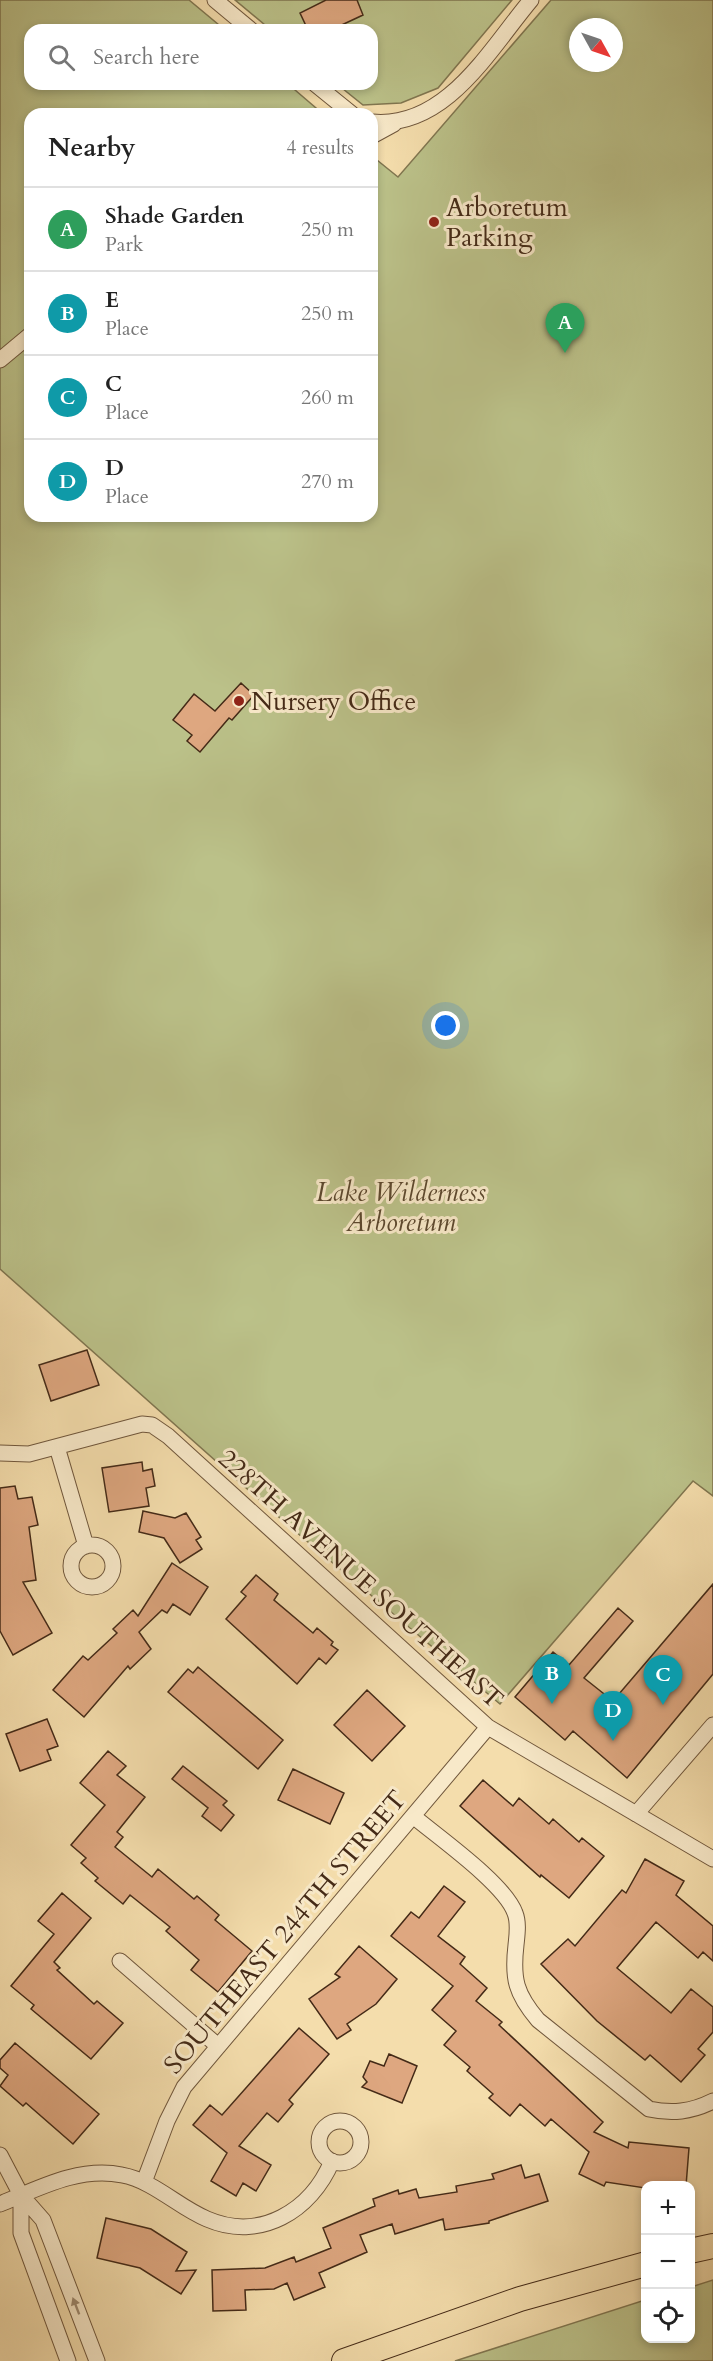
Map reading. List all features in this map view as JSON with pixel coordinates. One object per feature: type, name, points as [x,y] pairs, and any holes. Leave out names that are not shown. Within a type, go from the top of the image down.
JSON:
[{"type":"main road","points":[[695,2250],[713,2246]]},
{"type":"main road","points":[[344,2361],[520,2299],[641,2265]]},
{"type":"street","points":[[215,0],[244,24]]},
{"type":"street","points":[[378,133],[397,123],[427,113],[456,90],[531,0]]},
{"type":"street","points":[[322,90],[345,108]]},
{"type":"street","points":[[378,122],[397,123]]},
{"type":"street","points":[[0,360],[24,340]]},
{"type":"street","name":"228TH AVENUE SOUTHEAST","points":[[0,1453],[29,1454],[142,1424],[152,1425],[168,1436],[488,1727],[713,1859]]},
{"type":"street","points":[[57,1447],[86,1546]]},
{"type":"street","points":[[636,1814],[713,1725]]},
{"type":"street","name":"SOUTHEAST 244TH STREET","points":[[144,2182],[167,2121],[184,2087],[488,1727]]},
{"type":"street","points":[[413,1816],[495,1886],[509,1901],[518,1929],[513,1972],[523,2002],[538,2020],[649,2109],[677,2112],[693,2110],[713,2101]]},
{"type":"street","points":[[120,1961],[218,2046]]},
{"type":"street","points":[[0,2155],[21,2195],[43,2220],[97,2361]]},
{"type":"street","points":[[0,2204],[80,2174],[123,2175],[144,2182],[206,2219],[229,2227],[243,2228],[278,2220],[300,2206],[323,2182],[332,2161]]},
{"type":"street","points":[[21,2195],[21,2233],[68,2361]]},
{"type":"green space","name":"Lake Wilderness Arboretum","points":[[0,0],[189,0],[218,24],[24,24],[24,90],[295,90],[316,108],[24,108],[24,522],[378,522],[378,161],[398,177],[551,0],[713,0],[713,1496],[693,1481],[500,1704],[289,1526],[0,1269]]},
{"type":"green space","points":[[235,0],[512,0],[438,88],[401,103],[363,105],[344,90],[378,90],[378,24],[264,24]]},
{"type":"green space","points":[[713,2280],[713,2361],[455,2361],[641,2301],[641,2343],[695,2343],[695,2286]]},
{"type":"building","points":[[326,0],[357,0],[363,15],[344,24],[305,24],[300,13]]},
{"type":"building","points":[[241,683],[254,695],[232,720],[229,718],[200,752],[187,741],[192,735],[173,720],[194,694],[215,711]]},
{"type":"building","points":[[87,1350],[99,1385],[51,1401],[39,1365]]},
{"type":"building","points":[[142,1462],[143,1471],[152,1469],[155,1486],[146,1488],[149,1506],[109,1512],[102,1468]]},
{"type":"building","points":[[15,1486],[18,1499],[32,1497],[38,1525],[29,1527],[36,1580],[23,1582],[52,1633],[13,1655],[0,1631],[0,1488]]},
{"type":"building","points":[[143,1511],[175,1518],[186,1513],[201,1537],[196,1540],[202,1549],[180,1563],[164,1538],[139,1532]]},
{"type":"building","points":[[172,1563],[208,1587],[190,1615],[173,1604],[167,1613],[162,1610],[139,1632],[151,1649],[130,1669],[128,1666],[84,1717],[53,1690],[83,1656],[88,1660],[117,1633],[113,1629],[133,1610],[138,1616]]},
{"type":"building","points":[[256,1575],[278,1594],[274,1600],[313,1633],[317,1628],[333,1642],[331,1645],[338,1650],[326,1664],[319,1658],[297,1684],[226,1619],[246,1596],[241,1592]]},
{"type":"building","points":[[713,1584],[713,1674],[627,1778],[573,1731],[565,1740],[515,1697],[553,1652],[569,1665],[618,1608],[633,1621],[584,1678],[613,1701]]},
{"type":"building","points":[[198,1667],[283,1740],[258,1769],[168,1692],[188,1669],[193,1673]]},
{"type":"building","points":[[367,1690],[405,1726],[372,1761],[334,1725]]},
{"type":"building","points":[[47,1719],[58,1746],[47,1750],[51,1760],[20,1771],[6,1734]]},
{"type":"building","points":[[108,1751],[126,1766],[117,1775],[145,1797],[117,1832],[123,1837],[115,1847],[152,1877],[158,1869],[194,1899],[197,1896],[219,1915],[215,1920],[252,1951],[218,1992],[191,1970],[199,1960],[166,1931],[170,1927],[130,1895],[123,1904],[95,1881],[98,1878],[81,1863],[86,1858],[71,1845],[105,1805],[80,1783]]},
{"type":"building","points":[[183,1766],[227,1801],[223,1805],[234,1815],[221,1831],[202,1816],[208,1808],[172,1779]]},
{"type":"building","points":[[293,1769],[344,1793],[330,1824],[278,1800]]},
{"type":"building","points":[[483,1780],[513,1806],[519,1798],[549,1824],[553,1819],[579,1842],[582,1838],[604,1856],[569,1898],[541,1875],[540,1877],[460,1806]]},
{"type":"building","points":[[645,1859],[684,1881],[676,1895],[713,1926],[713,1961],[703,1952],[698,1958],[656,1922],[617,1968],[671,2013],[691,1989],[713,2007],[713,2032],[698,2049],[705,2055],[681,2082],[650,2055],[645,2060],[597,2021],[541,1964],[568,1939],[575,1946],[622,1890],[626,1893]]},
{"type":"building","points":[[444,1886],[465,1902],[438,1936],[465,1957],[460,1964],[487,1988],[476,2001],[502,2022],[499,2025],[603,2122],[594,2132],[628,2148],[629,2142],[689,2148],[686,2181],[641,2181],[641,2187],[606,2182],[604,2186],[579,2174],[589,2152],[551,2119],[545,2126],[520,2104],[510,2116],[489,2098],[493,2094],[467,2071],[470,2067],[444,2045],[456,2031],[432,2010],[453,1986],[391,1936],[411,1912],[419,1918]]},
{"type":"building","points":[[62,1893],[91,1918],[54,1962],[60,1968],[57,1970],[94,2004],[97,2001],[123,2023],[91,2059],[31,2009],[34,2005],[11,1986],[54,1934],[38,1921]]},
{"type":"building","points":[[359,1946],[397,1979],[376,2004],[347,2024],[351,2030],[337,2039],[309,1999],[340,1977],[335,1974]]},
{"type":"building","points":[[299,2028],[329,2054],[289,2100],[293,2104],[278,2122],[267,2113],[239,2146],[271,2165],[256,2191],[243,2183],[236,2196],[211,2181],[227,2153],[193,2125],[210,2105],[222,2115]]},
{"type":"building","points":[[15,2043],[99,2114],[73,2144],[26,2103],[23,2106],[0,2086],[8,2075],[0,2068],[0,2060]]},
{"type":"building","points":[[389,2054],[417,2066],[402,2103],[362,2087],[367,2082],[363,2077],[370,2061],[384,2066]]},
{"type":"building","points":[[521,2165],[525,2178],[539,2174],[548,2201],[489,2221],[489,2223],[445,2230],[443,2219],[395,2234],[392,2224],[360,2235],[367,2252],[319,2273],[325,2287],[294,2300],[287,2283],[274,2289],[245,2290],[246,2310],[213,2311],[212,2270],[265,2268],[294,2257],[296,2262],[331,2248],[323,2228],[375,2206],[373,2199],[398,2190],[399,2194],[416,2189],[419,2198],[457,2192],[456,2186],[494,2179],[492,2174]]},
{"type":"building","points":[[106,2218],[151,2229],[187,2252],[176,2271],[196,2270],[181,2294],[140,2268],[97,2258]]},
{"type":"place","name":"Arboretum Parking","points":[[434,222]]},
{"type":"place","name":"Shade Garden","points":[[565,353]]},
{"type":"place","name":"Nursery Office","points":[[239,701]]},
{"type":"place","name":"E","points":[[552,1704]]},
{"type":"place","name":"C","points":[[663,1705]]},
{"type":"place","name":"D","points":[[613,1741]]}]
